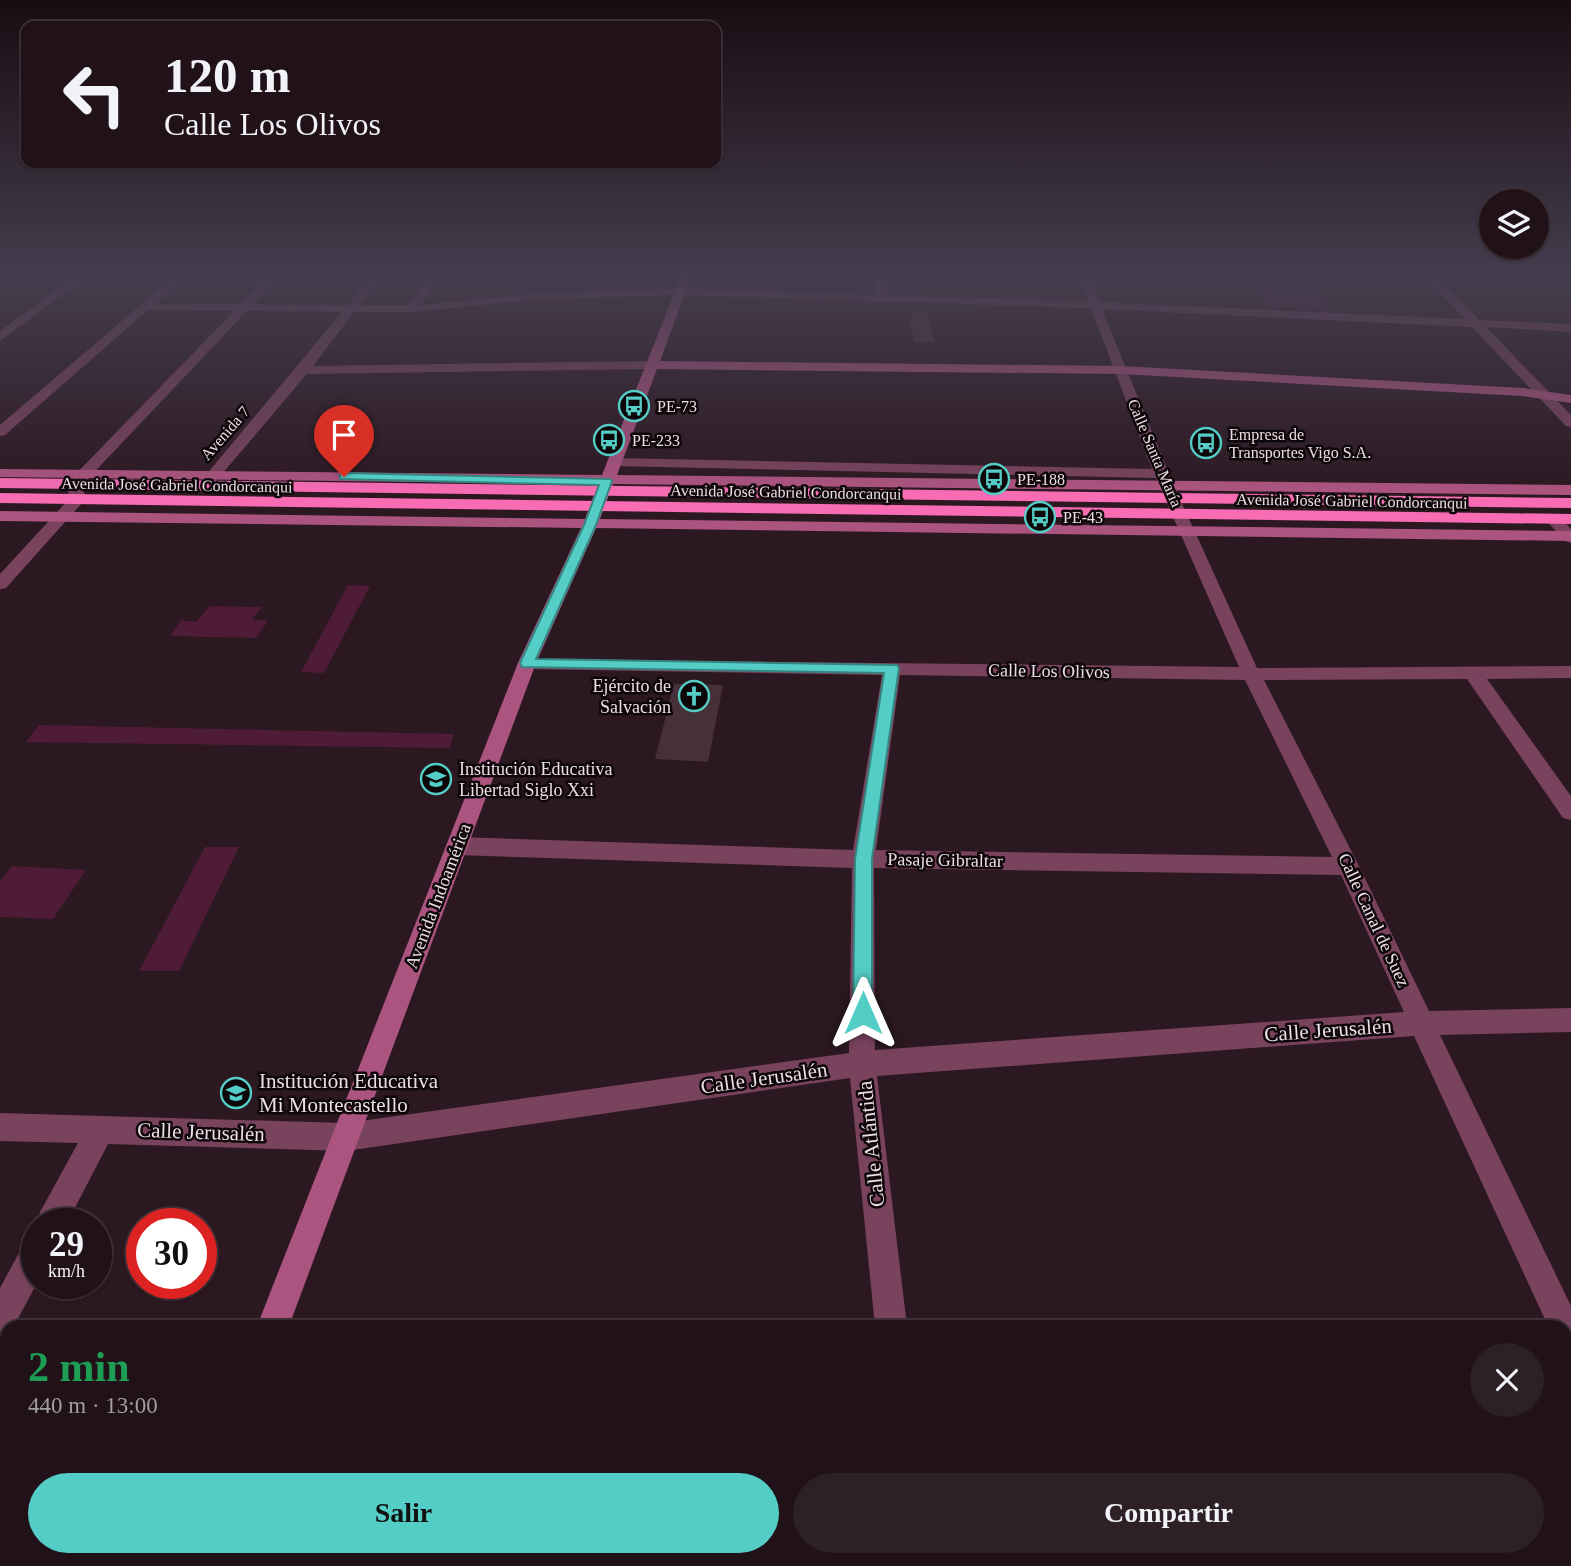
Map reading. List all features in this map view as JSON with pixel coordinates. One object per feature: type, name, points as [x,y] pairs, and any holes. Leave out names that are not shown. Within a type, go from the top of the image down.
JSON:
[{"type":"highway","name":"Avenida José Gabriel Condorcanqui","points":[[0,498],[78,486],[209,480],[599,501]]},
{"type":"highway","name":"Avenida José Gabriel Condorcanqui","points":[[0,483],[599,501],[922,493],[1571,519]]},
{"type":"highway","name":"Avenida José Gabriel Condorcanqui","points":[[1174,501],[1571,503]]},
{"type":"street","points":[[0,432],[98,347]]},
{"type":"street","points":[[0,584],[61,517],[78,486],[207,347]]},
{"type":"street","name":"Avenida 7","points":[[209,480],[322,347]]},
{"type":"street","name":"Avenida Indoamérica","points":[[275,1320],[527,663],[599,501],[657,347]]},
{"type":"street","name":"Calle Santa María","points":[[1112,347],[1174,501]]},
{"type":"street","points":[[1498,347],[1571,423]]},
{"type":"street","points":[[303,370],[650,365],[1121,370],[1544,395],[1571,399]]},
{"type":"street","points":[[0,410],[25,410]]},
{"type":"street","points":[[613,462],[1174,501]]},
{"type":"street","name":"Avenida José Gabriel Condorcanqui","points":[[0,473],[78,486]]},
{"type":"street","name":"Avenida José Gabriel Condorcanqui","points":[[0,516],[61,517],[599,501],[1174,501],[1571,490]]},
{"type":"street","name":"Avenida José Gabriel Condorcanqui","points":[[1174,501],[1570,537]]},
{"type":"street","name":"Calle Canal de Suez","points":[[1174,501],[1251,674],[1349,866],[1561,1320]]},
{"type":"street","points":[[1553,519],[1570,537]]},
{"type":"street","name":"Calle Los Olivos","points":[[527,663],[1251,674],[1571,672]]},
{"type":"street","name":"Calle Atlántida","points":[[890,1320],[862,1064],[863,859],[892,668]]},
{"type":"street","points":[[1472,672],[1571,812]]},
{"type":"street","name":"Pasaje Gibraltar","points":[[457,846],[863,859],[1349,866]]},
{"type":"street","name":"Calle Jerusalén","points":[[0,1128],[345,1137],[862,1064],[1423,1023],[1571,1020]]},
{"type":"street","points":[[59,1208],[101,1129]]},
{"type":"street","points":[[0,1320],[21,1281]]},
{"type":"shaded area","points":[[348,585],[370,586],[324,673],[301,672]]},
{"type":"shaded area","points":[[210,606],[262,607],[252,619],[268,621],[256,638],[170,636],[181,620],[196,622]]},
{"type":"shaded area","points":[[39,725],[454,734],[450,748],[26,742]]},
{"type":"shaded area","points":[[205,847],[239,847],[179,971],[139,971]]},
{"type":"shaded area","points":[[12,866],[86,870],[53,919],[0,917],[0,882]]},
{"type":"building","points":[[674,684],[723,685],[708,762],[655,759]]},
{"type":"place","name":"PE-73","points":[[634,406]]},
{"type":"place","name":"PE-233","points":[[609,440]]},
{"type":"place","name":"Empresa de Transportes Vigo S.A.","points":[[1206,443]]},
{"type":"place","name":"PE-188","points":[[994,479]]},
{"type":"place","name":"PE-43","points":[[1040,517]]},
{"type":"place","name":"Ejército de Salvación","points":[[694,696]]},
{"type":"place","name":"Institución Educativa Libertad Siglo Xxi","points":[[436,779]]},
{"type":"place","name":"Institución Educativa Mi Montecastello","points":[[236,1093]]},
{"type":"route","points":[[344,477],[606,481],[590,525],[527,663],[892,668],[863,859],[863,1013]]}]
